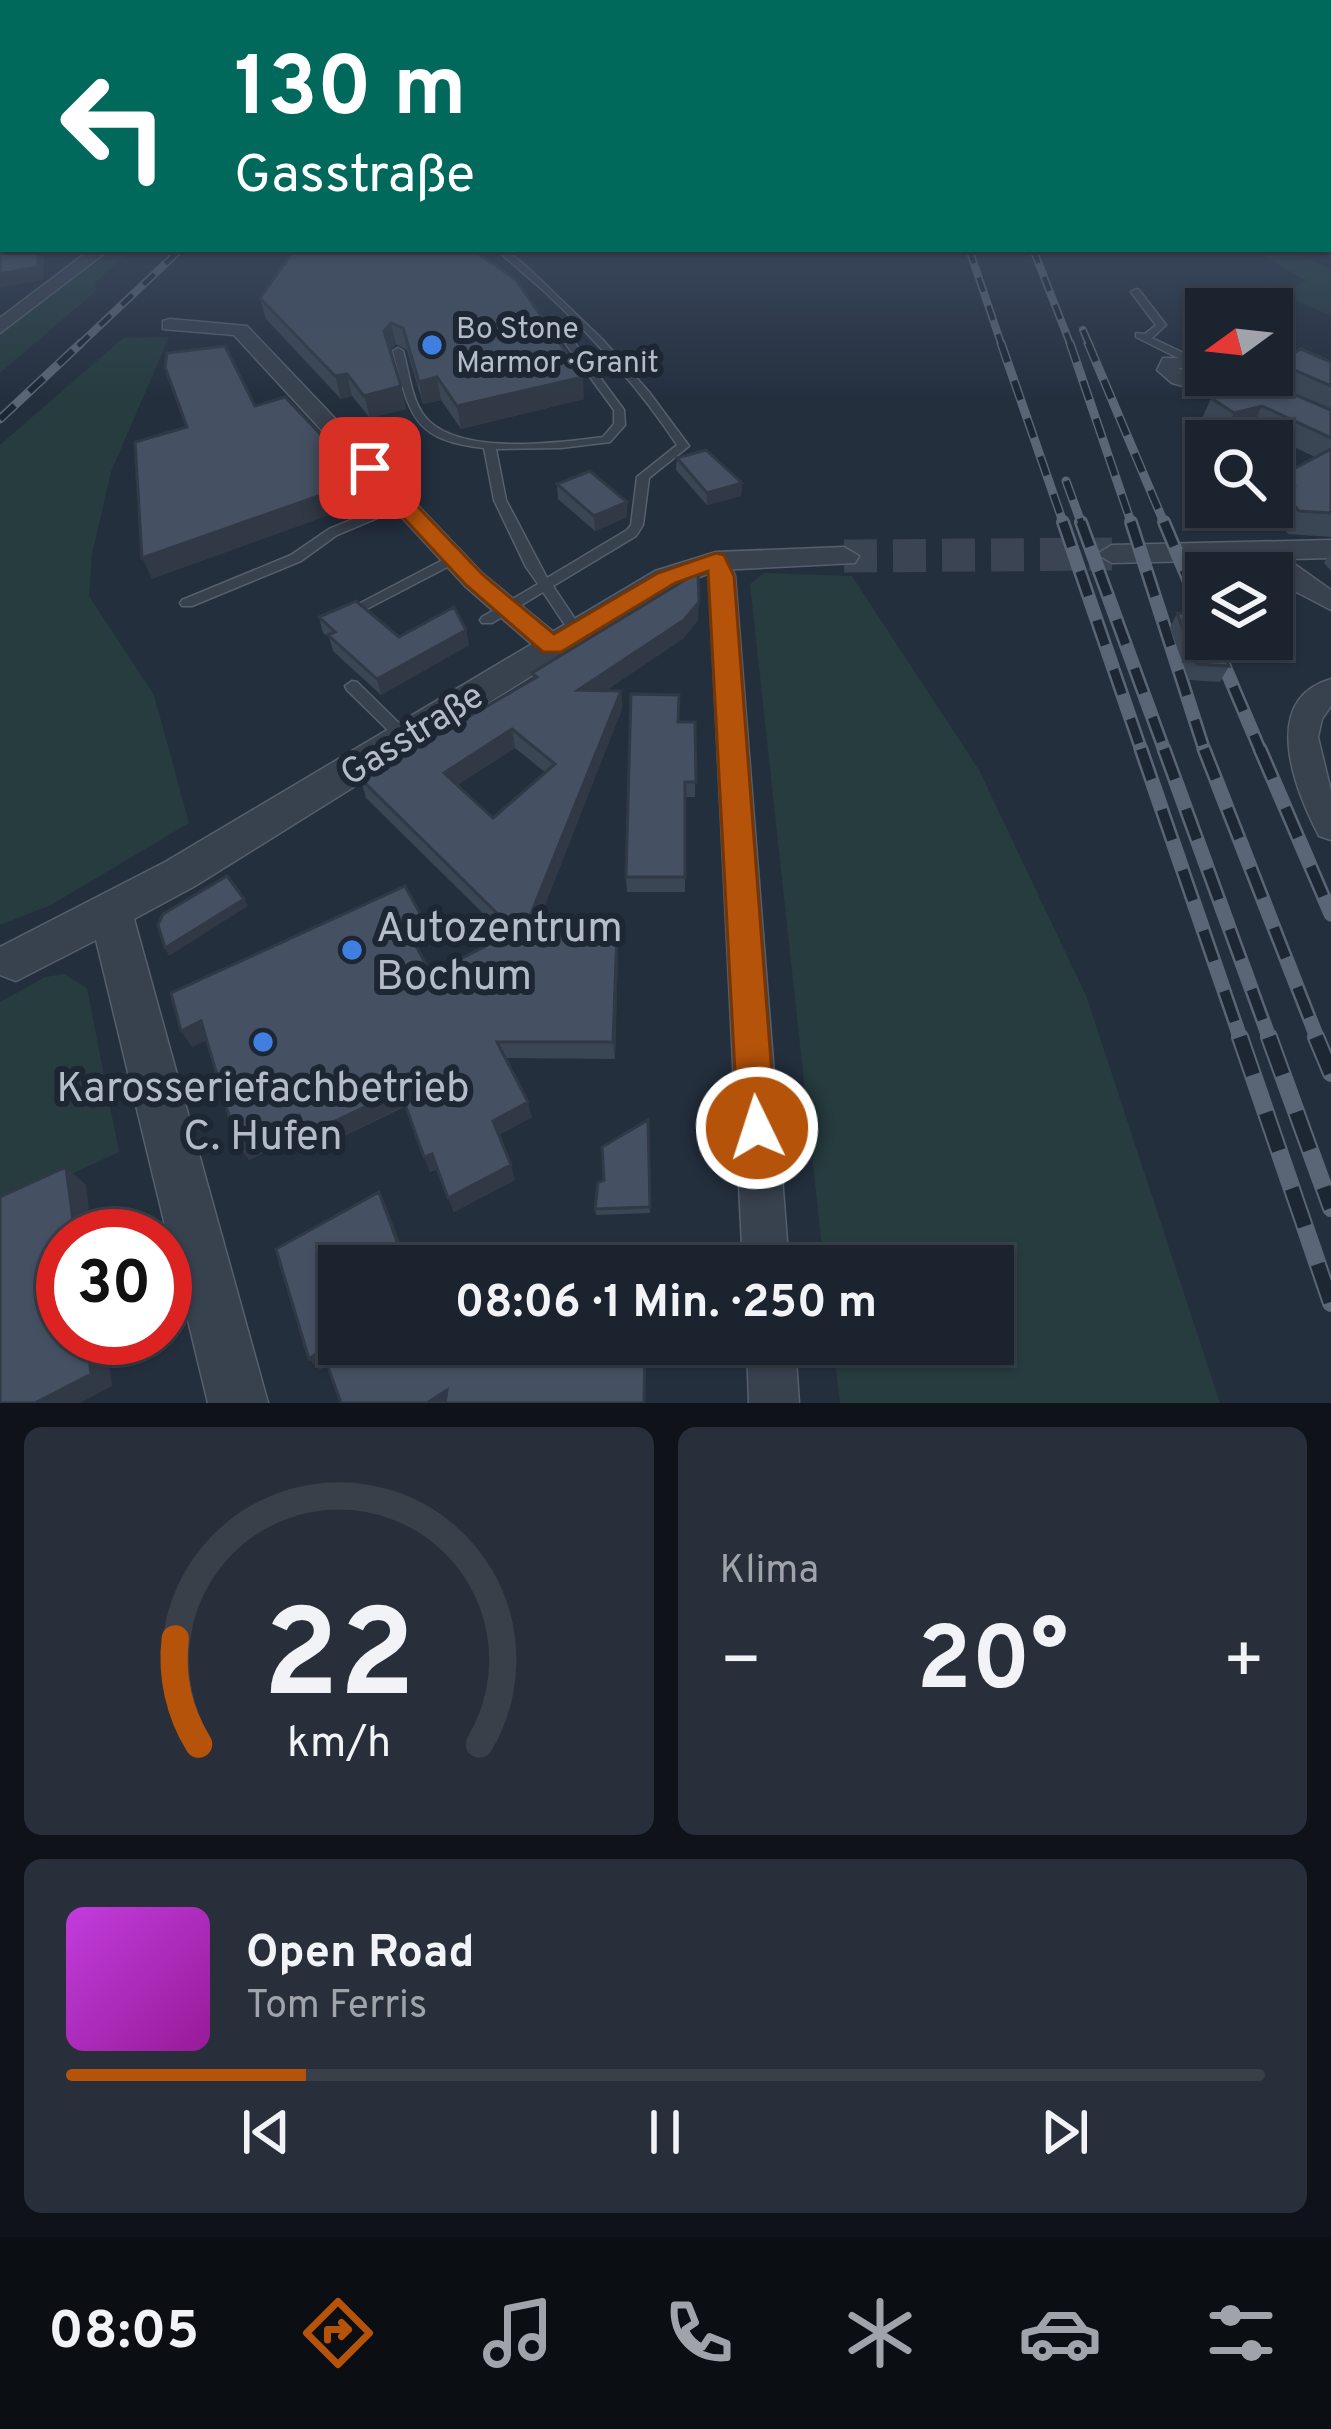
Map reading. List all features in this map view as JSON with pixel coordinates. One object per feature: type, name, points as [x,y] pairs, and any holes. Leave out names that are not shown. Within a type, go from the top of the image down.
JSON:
[{"type":"street","points":[[0,327],[77,268]]},
{"type":"street","points":[[170,325],[240,330],[454,558],[497,614],[564,639]]},
{"type":"street","points":[[1268,396],[1331,425]]},
{"type":"street","points":[[1112,554],[1331,549]]},
{"type":"street","points":[[1265,551],[1296,581],[1331,602]]},
{"type":"street","name":"Gasstraße","points":[[16,961],[111,914],[666,578],[716,560],[844,556]]},
{"type":"street","points":[[716,560],[722,576],[765,1245]]},
{"type":"street","points":[[1331,689],[1310,714],[1302,751],[1305,773],[1331,827]]},
{"type":"street","points":[[111,914],[238,1403]]},
{"type":"street","points":[[771,1365],[774,1403]]},
{"type":"lane","points":[[497,614],[632,533],[638,525],[643,477],[683,446],[665,417],[525,268]]},
{"type":"lane","points":[[1136,292],[1161,325],[1142,336],[1185,357]]},
{"type":"lane","points":[[398,351],[418,416],[439,434],[490,448],[595,441],[615,434],[622,419],[619,410],[571,344]]},
{"type":"lane","points":[[490,448],[500,500],[543,583],[564,639]]},
{"type":"lane","points":[[187,603],[296,557],[333,532],[402,503]]},
{"type":"lane","points":[[356,609],[454,558]]},
{"type":"lane","points":[[352,686],[405,738]]},
{"type":"green space","points":[[81,268],[110,268],[95,283],[96,291],[0,373],[0,335]]},
{"type":"green space","points":[[1285,268],[1331,269],[1331,316],[1293,300],[1290,288],[1306,281]]},
{"type":"green space","points":[[169,337],[111,472],[92,554],[89,596],[154,695],[189,823],[51,905],[0,925],[0,445],[123,338]]},
{"type":"green space","points":[[764,573],[852,576],[979,770],[1087,998],[1220,1403],[840,1403],[835,1365],[1014,1365],[1014,1245],[822,1245],[750,584]]},
{"type":"green space","points":[[64,974],[87,988],[119,1152],[0,1207],[0,1002],[45,977]]},
{"type":"building","points":[[281,268],[500,268],[516,280],[583,377],[457,406],[437,377],[419,382],[403,328],[391,323],[384,331],[401,386],[364,396],[347,374],[335,376],[260,298]]},
{"type":"building","points":[[225,346],[255,406],[285,397],[364,480],[142,558],[135,442],[187,427],[165,367],[167,353]]},
{"type":"building","points":[[1301,349],[1331,362],[1331,386],[1293,369],[1293,353]]},
{"type":"building","points":[[1293,394],[1331,410],[1331,438],[1262,406],[1234,413],[1211,398]]},
{"type":"building","points":[[1331,449],[1331,513],[1299,511],[1293,504],[1293,469]]},
{"type":"building","points":[[706,450],[742,483],[707,493],[677,458]]},
{"type":"building","points":[[590,471],[627,502],[594,516],[557,484]]},
{"type":"building","points":[[698,572],[699,602],[684,620],[578,690],[621,691],[524,931],[617,932],[613,1042],[497,1042],[528,1102],[493,1121],[511,1165],[448,1198],[432,1154],[424,1157],[400,1090],[306,1135],[299,1115],[238,1146],[201,1021],[181,1031],[171,993],[405,886],[422,917],[405,925],[431,974],[515,931],[361,779],[537,677],[532,673]],"holes":[[[512,729],[555,764],[493,818],[444,773]]]},
{"type":"building","points":[[356,601],[399,637],[454,607],[466,630],[377,679],[328,635],[335,632],[319,617]]},
{"type":"building","points":[[1195,660],[1226,660],[1229,666],[1197,664]]},
{"type":"building","points":[[631,694],[679,695],[678,722],[695,722],[696,782],[685,782],[685,877],[626,877]]},
{"type":"building","points":[[227,876],[244,899],[165,948],[158,925],[163,914]]},
{"type":"building","points":[[648,1120],[650,1207],[595,1209],[598,1183],[604,1180],[602,1147]]},
{"type":"building","points":[[66,1167],[71,1209],[36,1209],[36,1365],[90,1365],[91,1374],[35,1403],[0,1403],[0,1197]]},
{"type":"building","points":[[379,1192],[398,1245],[318,1245],[318,1353],[309,1359],[276,1249]]},
{"type":"building","points":[[327,1365],[645,1365],[644,1403],[445,1403],[447,1390],[427,1403],[341,1403]]},
{"type":"tunnel","points":[[844,556],[1112,554]]},
{"type":"railway","points":[[78,346],[160,268]]},
{"type":"railway","points":[[976,268],[1002,346]]},
{"type":"railway","points":[[1041,268],[1071,346]]},
{"type":"railway","points":[[1083,330],[1090,346]]},
{"type":"railway","points":[[0,419],[81,343]]},
{"type":"railway","points":[[1001,343],[1064,525]]},
{"type":"railway","points":[[1070,343],[1131,523]]},
{"type":"railway","points":[[1088,343],[1165,525]]},
{"type":"railway","points":[[1066,481],[1082,525]]},
{"type":"railway","points":[[1063,522],[1142,752]]},
{"type":"railway","points":[[1081,522],[1165,752]]},
{"type":"railway","points":[[1164,522],[1185,572]]},
{"type":"railway","points":[[1131,523],[1204,749]]},
{"type":"railway","points":[[1222,660],[1261,752]]},
{"type":"railway","points":[[1141,749],[1241,1040]]},
{"type":"railway","points":[[1164,749],[1270,1040]]},
{"type":"railway","points":[[1204,749],[1318,1040]]},
{"type":"railway","points":[[1260,749],[1331,914]]},
{"type":"railway","points":[[1240,1037],[1331,1303]]},
{"type":"railway","points":[[1269,1037],[1331,1208]]},
{"type":"railway","points":[[1316,1037],[1331,1073]]},
{"type":"place","name":"Bo Stone Marmor · Granit","points":[[432,345]]},
{"type":"place","name":"Autozentrum Bochum","points":[[352,950]]},
{"type":"place","name":"Karosseriefachbetrieb C. Hufen","points":[[263,1042]]},
{"type":"route","points":[[370,468],[474,580],[552,646],[666,578],[716,560],[722,576],[757,1128]]}]
